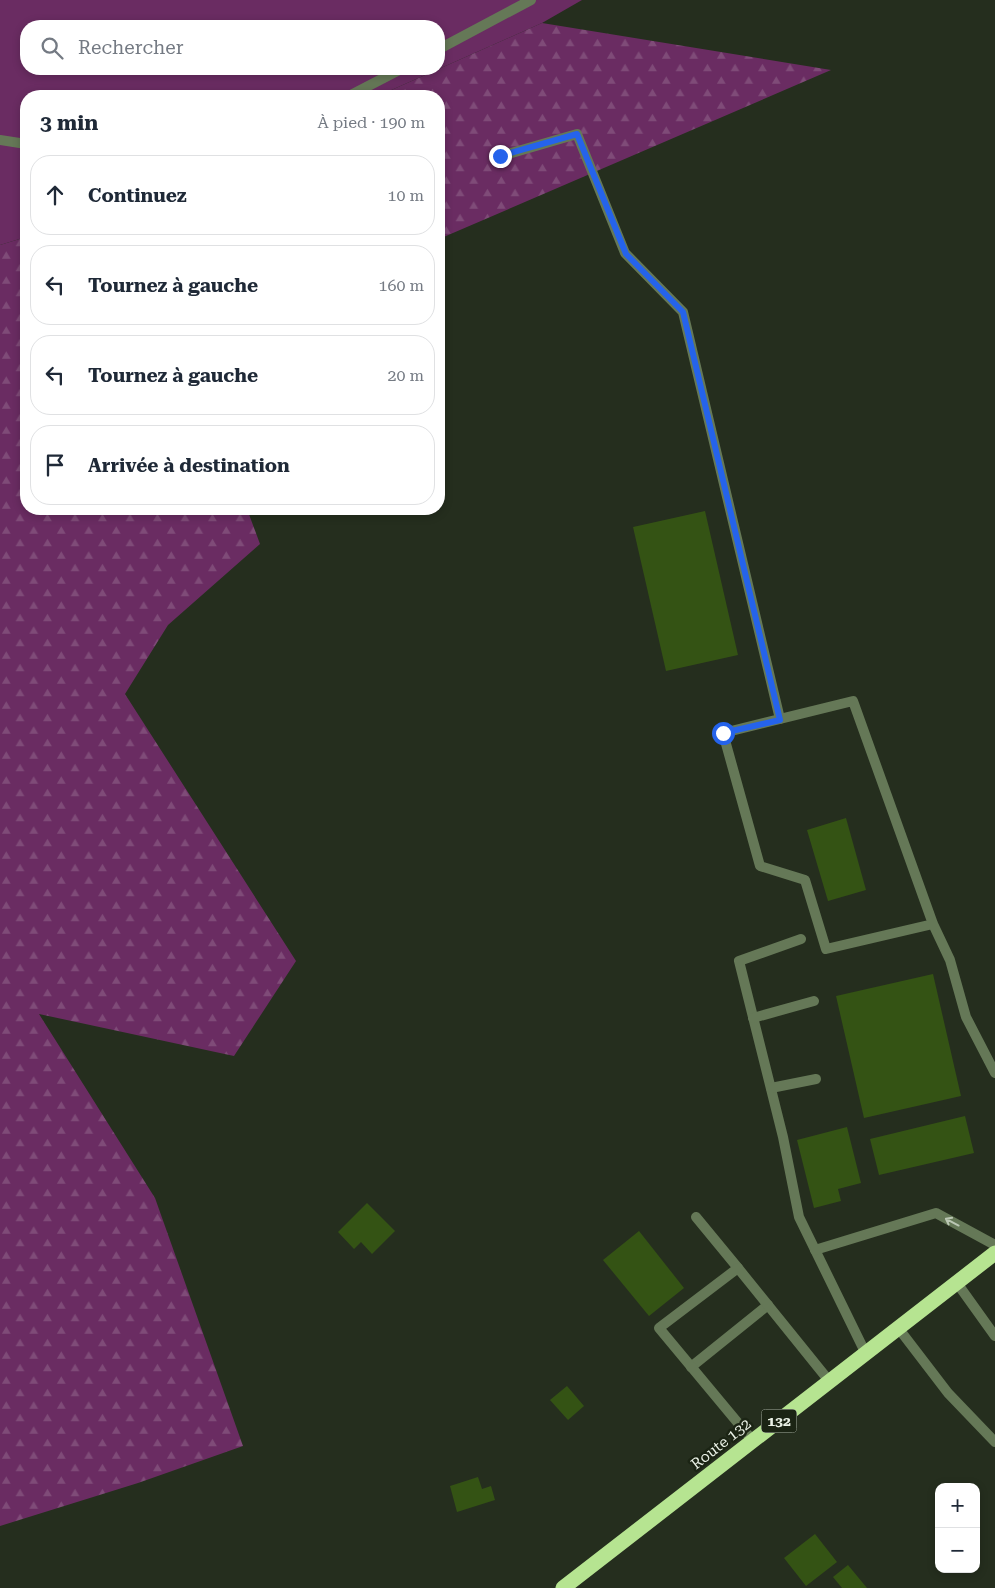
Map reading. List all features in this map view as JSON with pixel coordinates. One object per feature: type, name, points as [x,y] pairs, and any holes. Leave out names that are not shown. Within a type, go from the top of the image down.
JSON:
[{"type":"highway","name":"Route 132","points":[[563,1588],[995,1254]]},
{"type":"lane","points":[[445,46],[531,0]]},
{"type":"lane","points":[[361,90],[389,75]]},
{"type":"lane","points":[[500,156],[577,134],[626,254],[683,312],[780,720]]},
{"type":"lane","points":[[0,140],[20,143]]},
{"type":"lane","points":[[933,924],[826,949],[805,880],[760,866],[723,733],[853,701],[933,924],[950,960],[966,1017],[995,1073]]},
{"type":"lane","points":[[801,939],[738,961],[783,1136],[799,1217],[866,1354]]},
{"type":"lane","points":[[753,1018],[814,1001]]},
{"type":"lane","points":[[771,1088],[816,1079]]},
{"type":"lane","points":[[815,1250],[936,1213],[995,1245]]},
{"type":"lane","points":[[696,1217],[830,1382]]},
{"type":"lane","points":[[738,1268],[659,1328],[753,1441]]},
{"type":"lane","points":[[957,1283],[995,1336]]},
{"type":"lane","points":[[691,1367],[768,1305]]},
{"type":"lane","points":[[899,1329],[948,1393],[995,1442]]},
{"type":"green space","points":[[0,0],[582,0],[542,23],[445,66],[445,20],[20,20],[20,75],[425,75],[392,90],[20,90],[20,239],[0,245]]},
{"type":"green space","points":[[542,23],[831,70],[445,236],[445,90],[391,90],[425,75],[445,75],[445,66]]},
{"type":"green space","points":[[20,239],[20,515],[249,515],[260,544],[168,625],[125,694],[296,961],[234,1056],[39,1014],[155,1198],[243,1446],[138,1483],[0,1526],[0,245]]},
{"type":"building","points":[[705,511],[738,655],[666,671],[633,527]]},
{"type":"building","points":[[846,818],[866,890],[828,901],[807,830]]},
{"type":"building","points":[[933,974],[961,1096],[864,1118],[836,996]]},
{"type":"building","points":[[965,1116],[974,1153],[879,1175],[870,1139]]},
{"type":"building","points":[[847,1127],[861,1183],[838,1189],[841,1201],[814,1208],[797,1140]]},
{"type":"building","points":[[367,1203],[395,1231],[372,1254],[361,1242],[354,1249],[338,1232]]},
{"type":"building","points":[[639,1231],[684,1288],[649,1316],[603,1260]]},
{"type":"building","points":[[567,1386],[584,1406],[568,1420],[550,1400]]},
{"type":"building","points":[[478,1477],[482,1489],[491,1486],[495,1500],[457,1512],[450,1486]]},
{"type":"building","points":[[815,1534],[837,1562],[806,1586],[784,1558]]},
{"type":"building","points":[[848,1565],[867,1588],[842,1588],[833,1577]]},
{"type":"route","points":[[500,156],[577,134],[626,254],[683,312],[780,720],[723,733]]}]
